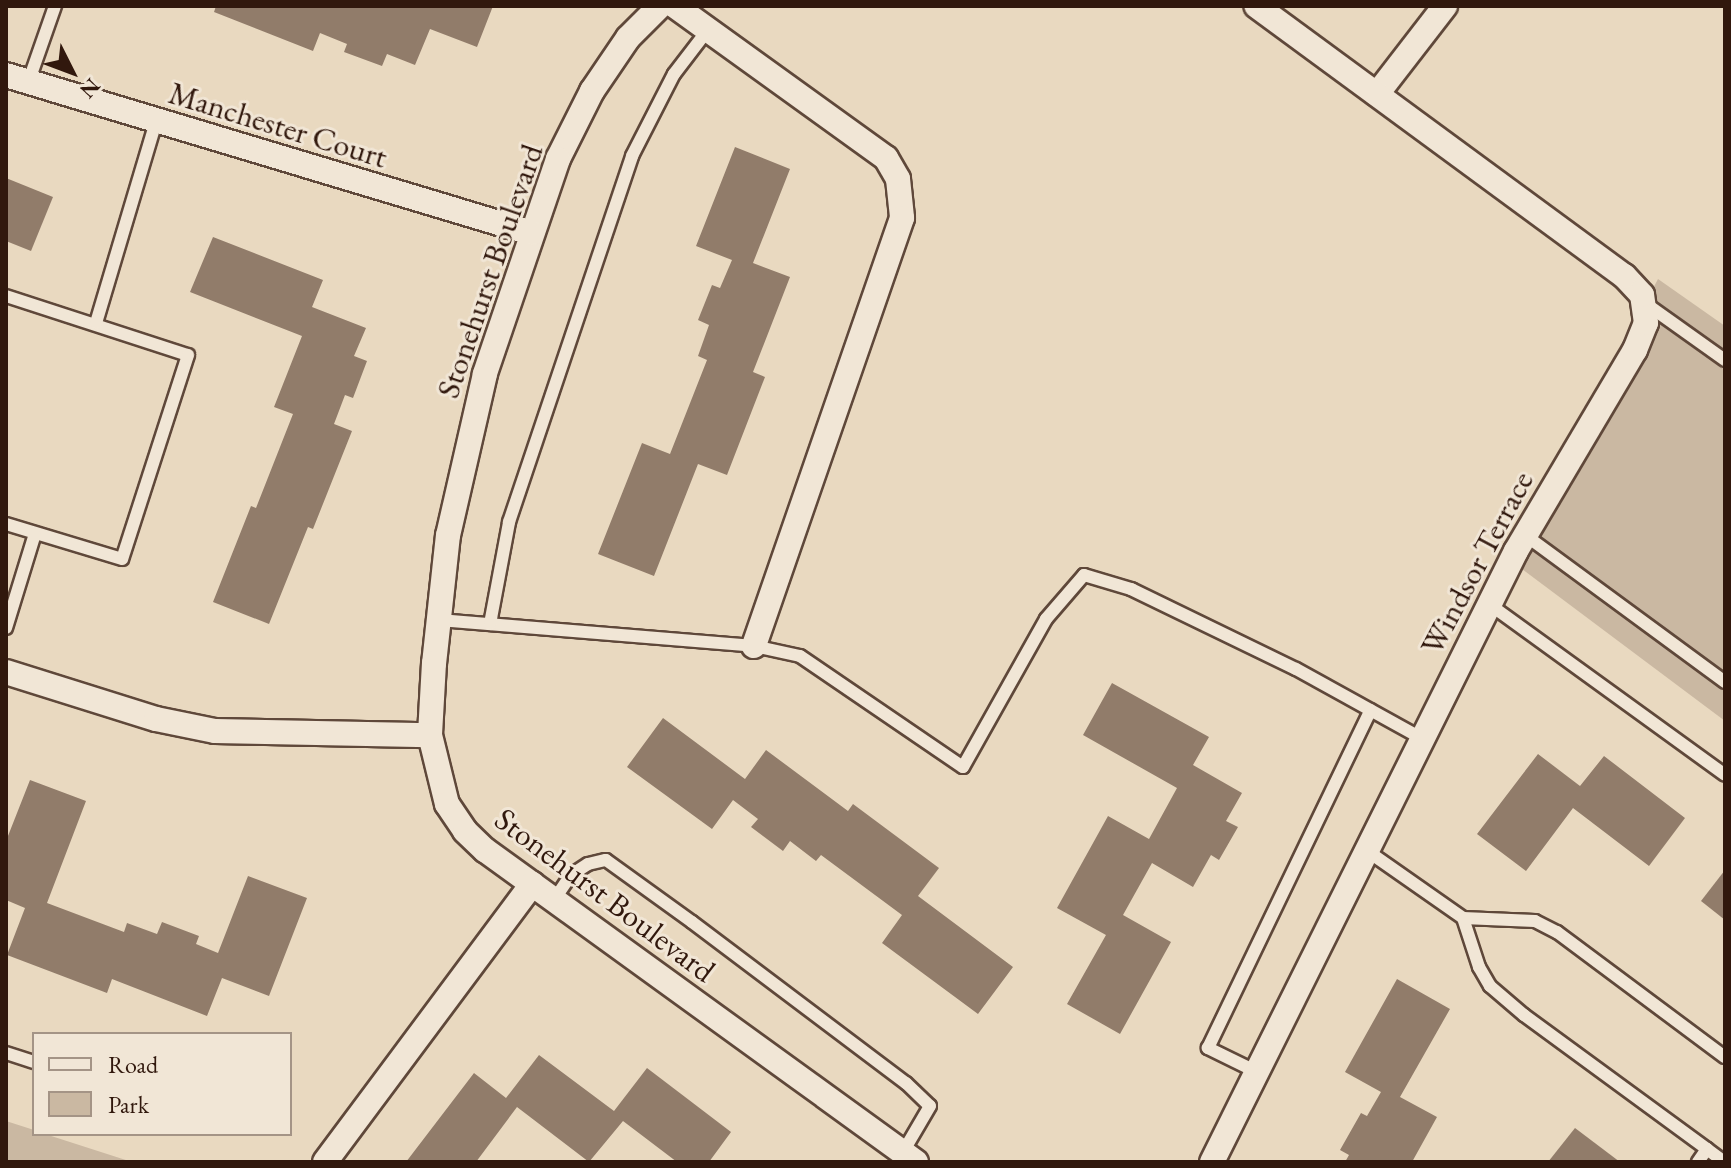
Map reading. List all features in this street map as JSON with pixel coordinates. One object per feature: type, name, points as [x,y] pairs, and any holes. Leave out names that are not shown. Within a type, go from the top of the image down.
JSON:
[{"type":"street","name":"Stonehurst Boulevard","points":[[660,6],[628,38],[592,91],[558,159],[485,374],[468,437],[448,535],[430,735],[447,804],[465,831],[532,884],[910,1157]]},
{"type":"street","points":[[675,6],[886,158],[898,179],[902,218],[754,646]]},
{"type":"street","points":[[1257,6],[1598,255],[1624,276],[1645,303]]},
{"type":"street","points":[[1377,94],[1445,6]]},
{"type":"street","name":"Manchester Court","points":[[17,79],[532,233]]},
{"type":"street","name":"Windsor Terrace","points":[[1212,1162],[1489,604],[1525,535],[1635,350],[1646,323],[1645,303]]},
{"type":"street","points":[[6,672],[156,719],[215,731],[430,735]]},
{"type":"street","points":[[325,1162],[532,884]]},
{"type":"lane","points":[[17,79],[55,6]]},
{"type":"lane","points":[[490,624],[509,522],[632,156],[674,74],[707,31]]},
{"type":"lane","points":[[96,323],[156,122]]},
{"type":"lane","points":[[6,296],[188,355],[122,559],[6,524]]},
{"type":"lane","points":[[1645,303],[1725,360]]},
{"type":"lane","points":[[6,628],[35,534]]},
{"type":"lane","points":[[1525,535],[1725,682]]},
{"type":"lane","points":[[439,620],[754,646],[800,656],[963,767],[1046,619],[1084,575],[1131,589],[1296,669],[1421,738]]},
{"type":"lane","points":[[1489,604],[1725,775]]},
{"type":"lane","points":[[1257,1072],[1208,1048],[1371,710]]},
{"type":"lane","points":[[1366,850],[1463,918],[1535,921],[1557,932],[1725,1057]]},
{"type":"lane","points":[[554,900],[571,875],[588,864],[606,860],[655,895],[906,1083],[930,1106],[910,1157]]},
{"type":"lane","points":[[1463,918],[1479,967],[1490,986],[1506,1001],[1724,1162]]},
{"type":"lane","points":[[6,1053],[32,1061]]},
{"type":"lane","points":[[1698,1162],[1707,1149]]},
{"type":"green space","points":[[1658,279],[1725,326],[1725,721],[1510,560]]},
{"type":"green space","points":[[6,1121],[32,1129],[32,1136],[51,1136],[132,1162],[6,1162]]},
{"type":"building","points":[[216,6],[493,6],[477,47],[430,29],[415,65],[387,54],[382,66],[344,52],[347,44],[320,33],[313,51],[214,12]]},
{"type":"building","points":[[735,147],[790,169],[753,263],[790,277],[753,372],[765,377],[727,475],[698,464],[654,576],[598,554],[642,443],[670,454],[707,360],[698,356],[709,325],[698,320],[712,285],[720,288],[732,260],[696,246]]},
{"type":"building","points":[[6,178],[53,197],[31,251],[6,241]]},
{"type":"building","points":[[213,237],[323,280],[312,307],[366,328],[354,356],[367,361],[353,398],[345,395],[334,424],[352,431],[313,529],[308,527],[269,624],[213,602],[251,506],[256,508],[293,414],[274,407],[302,336],[190,292]]},
{"type":"building","points":[[1112,683],[1209,737],[1193,765],[1242,793],[1226,821],[1238,827],[1219,860],[1211,855],[1193,887],[1152,863],[1123,915],[1171,942],[1120,1034],[1067,1004],[1106,935],[1057,908],[1108,816],[1149,839],[1177,788],[1083,735]]},
{"type":"building","points":[[663,718],[745,779],[766,750],[848,811],[853,804],[939,868],[918,896],[1013,967],[978,1014],[882,943],[902,915],[821,855],[816,861],[790,841],[783,851],[751,827],[758,819],[733,800],[712,829],[627,767]]},
{"type":"building","points":[[1538,754],[1580,786],[1604,756],[1685,818],[1649,866],[1573,808],[1526,871],[1477,834]]},
{"type":"building","points":[[30,780],[86,801],[47,903],[124,932],[127,923],[157,934],[162,922],[199,936],[196,944],[218,953],[248,876],[307,898],[269,996],[222,978],[207,1016],[112,979],[107,993],[7,955],[25,908],[6,900],[6,841]]},
{"type":"building","points":[[1725,870],[1725,920],[1701,901]]},
{"type":"building","points":[[1397,979],[1450,1009],[1400,1097],[1437,1117],[1412,1162],[1345,1162],[1349,1155],[1340,1150],[1361,1113],[1367,1116],[1381,1092],[1345,1072]]},
{"type":"building","points":[[539,1055],[614,1111],[647,1068],[731,1132],[709,1162],[677,1162],[623,1121],[589,1162],[517,1107],[476,1162],[406,1162],[474,1073],[506,1098]]},
{"type":"building","points":[[1575,1128],[1620,1162],[1548,1162]]}]
